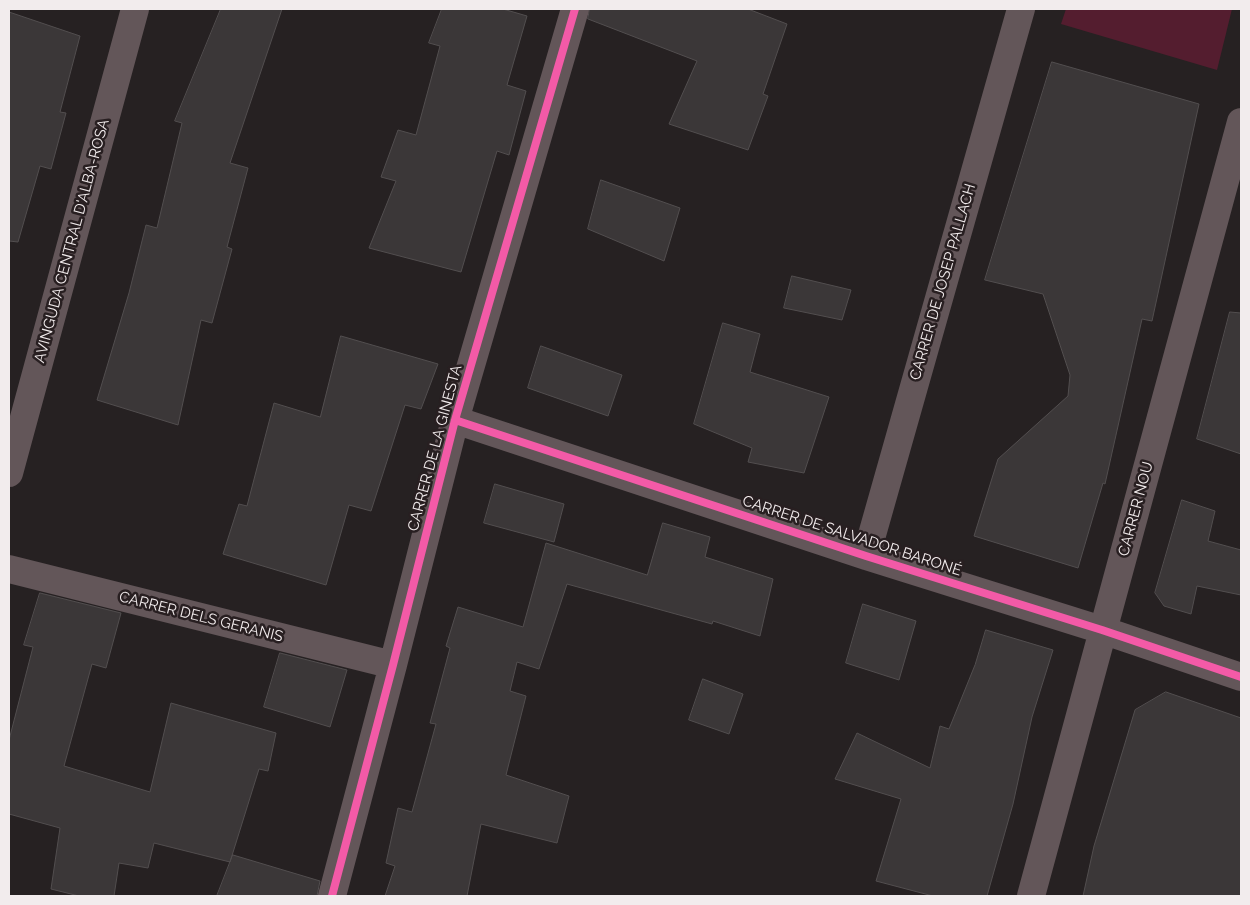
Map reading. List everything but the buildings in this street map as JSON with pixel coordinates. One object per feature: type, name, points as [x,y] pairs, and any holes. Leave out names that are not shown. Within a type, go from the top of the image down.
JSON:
[{"type":"street","name":"AVINGUDA CENTRAL D'ALBA-ROSA","points":[[9,473],[135,9]]},
{"type":"street","name":"CARRER DE LA GINESTA","points":[[332,896],[455,420],[575,9]]},
{"type":"street","name":"CARRER DE JOSEP PALLACH","points":[[866,556],[1021,9]]},
{"type":"street","name":"CARRER NOU","points":[[1031,896],[1241,122]]},
{"type":"street","name":"CARRER DE SALVADOR BARONÉ","points":[[455,420],[866,556],[1102,630],[1241,677]]},
{"type":"street","name":"CARRER DELS GERANIS","points":[[9,568],[393,665]]},
{"type":"shaded area","points":[[1066,9],[1232,9],[1217,70],[1061,24]]},
{"type":"cycle path","points":[[332,896],[455,420],[575,9]]},
{"type":"cycle path","points":[[455,420],[866,556],[1102,630],[1241,677]]}]
